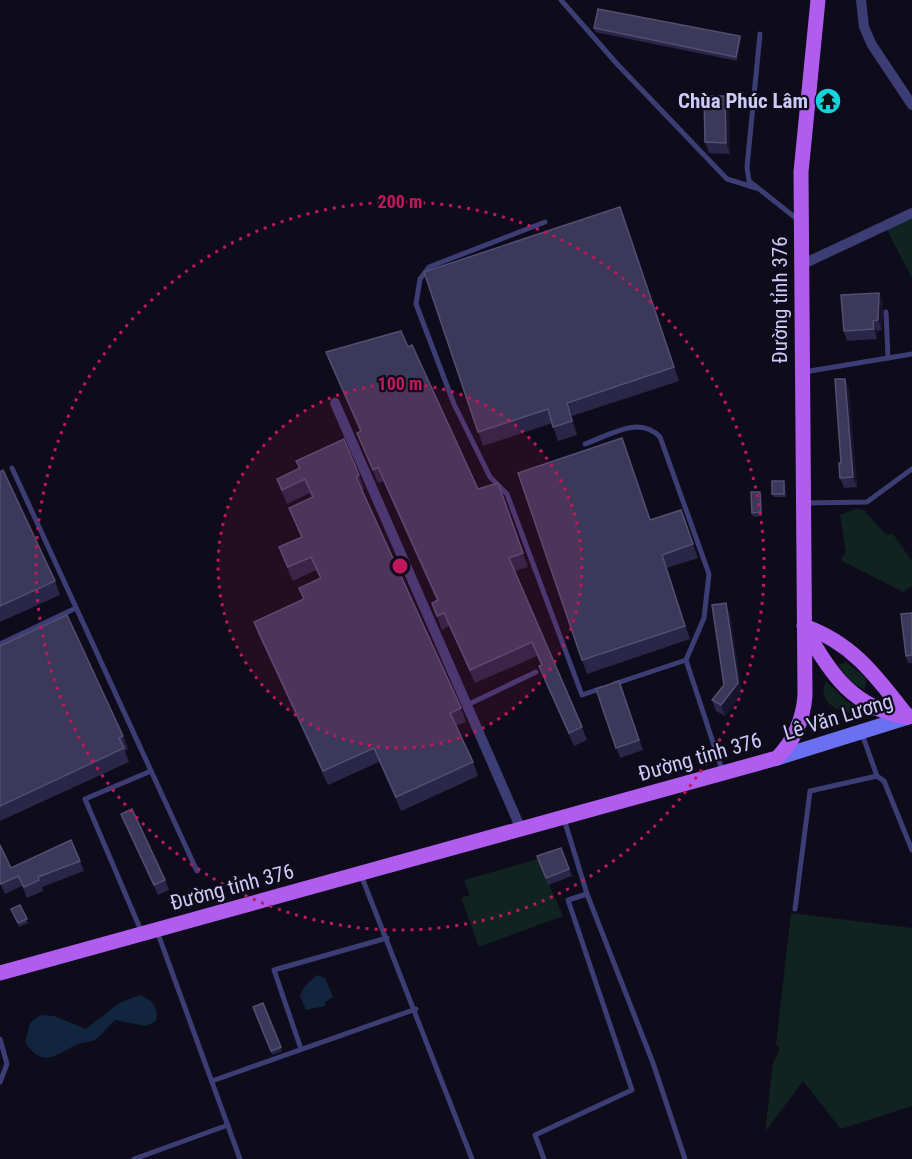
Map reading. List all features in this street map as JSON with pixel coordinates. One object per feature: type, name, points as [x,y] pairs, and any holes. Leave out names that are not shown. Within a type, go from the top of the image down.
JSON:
[{"type":"main road","name":"Đường tỉnh 376","points":[[0,972],[777,758],[788,746],[804,708],[801,172],[818,0]]},
{"type":"main road","points":[[804,626],[826,668],[848,689],[880,710],[910,716]]},
{"type":"main road","points":[[804,626],[828,634],[845,646],[910,716]]},
{"type":"main road","name":"Lê Văn Lương","points":[[777,758],[910,716]]},
{"type":"street","points":[[861,0],[864,27],[872,45],[912,105]]},
{"type":"street","points":[[801,265],[912,213]]},
{"type":"street","points":[[335,403],[521,829]]},
{"type":"lane","points":[[561,0],[618,65],[727,179],[756,188]]},
{"type":"lane","points":[[760,34],[747,167],[749,181],[801,222]]},
{"type":"lane","points":[[545,222],[429,267],[420,279],[416,304],[454,404],[490,477],[507,494],[582,695],[686,660]]},
{"type":"lane","points":[[886,312],[888,358]]},
{"type":"lane","points":[[802,372],[912,354]]},
{"type":"lane","points":[[585,444],[637,425],[652,428],[660,436],[709,574],[704,618],[686,660],[723,773]]},
{"type":"lane","points":[[12,468],[197,871]]},
{"type":"lane","points":[[803,503],[867,502],[912,469]]},
{"type":"lane","points":[[0,644],[76,608]]},
{"type":"lane","points":[[467,705],[536,672]]},
{"type":"lane","points":[[862,732],[877,776],[884,781],[912,850]]},
{"type":"lane","points":[[151,771],[85,799],[149,931],[212,1081],[240,1159]]},
{"type":"lane","points":[[795,909],[810,791],[877,776]]},
{"type":"lane","points":[[563,817],[587,894],[653,1062],[685,1159]]},
{"type":"lane","points":[[361,873],[416,1009],[472,1159]]},
{"type":"lane","points":[[544,1159],[535,1135],[632,1090],[568,900],[587,894]]},
{"type":"lane","points":[[301,1049],[274,970],[387,938]]},
{"type":"lane","points":[[212,1081],[416,1009]]},
{"type":"lane","points":[[0,1039],[7,1064],[0,1082]]},
{"type":"lane","points":[[134,1159],[228,1125]]},
{"type":"green space","points":[[912,212],[912,278],[885,226]]},
{"type":"green space","points":[[856,509],[864,510],[886,535],[893,534],[912,561],[912,586],[903,592],[842,561],[841,558],[846,553],[840,515]]},
{"type":"green space","points":[[846,662],[866,678],[865,690],[849,680],[840,669],[838,665]]},
{"type":"green space","points":[[826,681],[845,700],[864,711],[857,713],[841,711],[834,707],[824,696],[823,689]]},
{"type":"green space","points":[[542,858],[540,864],[563,916],[479,947],[461,898],[470,895],[464,880]]},
{"type":"green space","points":[[791,913],[912,928],[912,1106],[841,1129],[803,1081],[765,1132],[773,1063],[780,1049],[776,1044]]},
{"type":"water","points":[[317,975],[325,978],[333,997],[325,1002],[325,1006],[306,1010],[300,995],[305,986]]},
{"type":"water","points":[[140,995],[151,1002],[156,1012],[156,1021],[146,1026],[115,1020],[95,1040],[81,1043],[45,1058],[32,1051],[25,1042],[30,1023],[40,1015],[54,1016],[86,1029],[119,1003]]},
{"type":"building","points":[[598,9],[740,36],[736,57],[594,28]]},
{"type":"building","points":[[704,96],[725,96],[726,143],[705,142]]},
{"type":"building","points":[[620,207],[674,367],[567,403],[572,421],[553,427],[548,409],[478,432],[424,272]]},
{"type":"building","points":[[879,293],[878,320],[873,321],[874,329],[844,331],[841,295]]},
{"type":"building","points":[[401,331],[408,347],[412,345],[478,489],[498,483],[523,553],[509,558],[582,727],[569,733],[539,666],[542,665],[532,642],[470,670],[444,613],[437,616],[432,603],[438,600],[378,467],[373,470],[357,433],[361,431],[326,352]]},
{"type":"building","points":[[835,379],[845,379],[853,477],[840,478]]},
{"type":"building","points":[[622,438],[650,520],[681,510],[693,544],[662,555],[685,626],[582,660],[518,473]]},
{"type":"building","points":[[344,439],[359,475],[356,477],[461,708],[450,713],[473,762],[396,797],[374,748],[323,771],[254,622],[304,599],[299,588],[321,578],[311,557],[288,567],[279,547],[302,537],[289,508],[313,497],[305,479],[282,490],[277,479],[300,468],[296,461]]},
{"type":"building","points":[[3,470],[55,581],[0,606],[0,472]]},
{"type":"building","points":[[772,481],[784,481],[784,494],[772,494]]},
{"type":"building","points":[[751,492],[760,492],[761,512],[752,513]]},
{"type":"building","points":[[726,603],[738,683],[721,705],[712,700],[724,685],[712,605]]},
{"type":"building","points":[[912,613],[912,655],[906,656],[901,614]]},
{"type":"building","points":[[67,615],[123,736],[119,738],[124,748],[0,806],[0,646]]},
{"type":"building","points":[[619,681],[639,740],[616,748],[596,689]]},
{"type":"building","points":[[132,809],[165,880],[154,885],[121,814]]},
{"type":"building","points":[[71,840],[80,861],[38,877],[39,880],[24,887],[18,876],[1,884],[0,845],[11,868]]},
{"type":"building","points":[[561,848],[569,869],[546,878],[537,856]]},
{"type":"building","points":[[20,905],[27,919],[18,923],[11,909]]},
{"type":"building","points":[[263,1003],[281,1047],[271,1051],[253,1007]]},
{"type":"place","name":"Chùa Phúc Lâm","points":[[828,101]]}]
